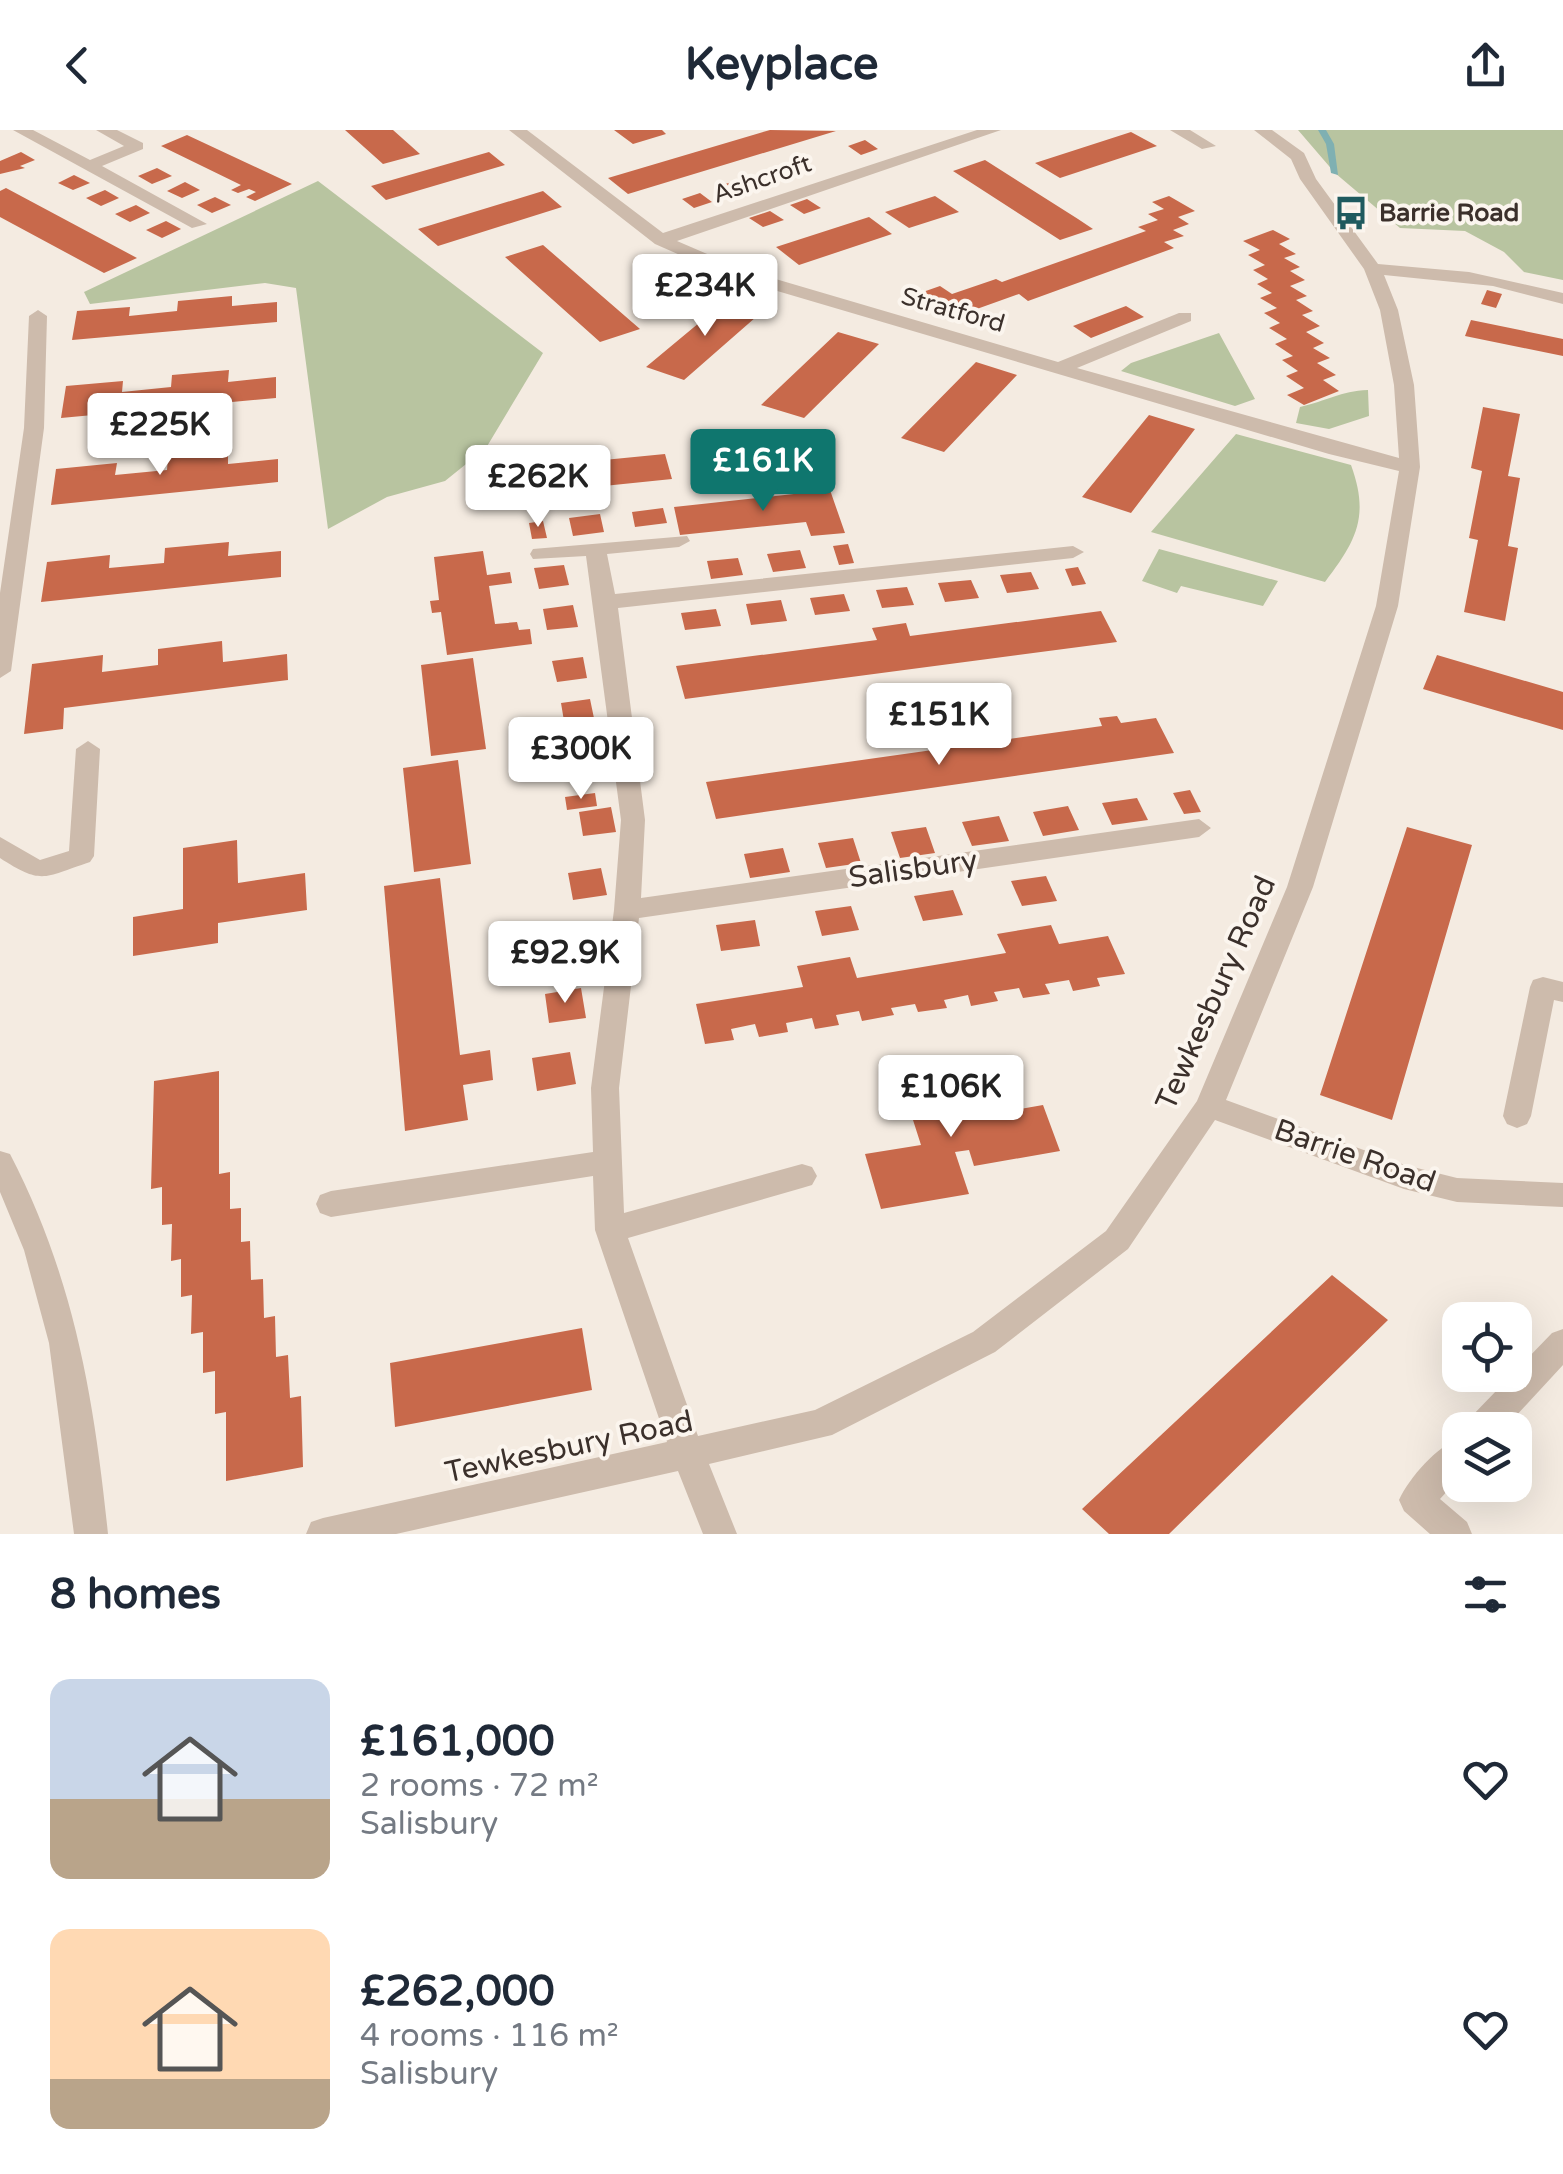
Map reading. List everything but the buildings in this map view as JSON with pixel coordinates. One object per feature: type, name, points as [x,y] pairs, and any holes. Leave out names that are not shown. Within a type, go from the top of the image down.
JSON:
[{"type":"street","points":[[21,130],[198,224]]},
{"type":"street","points":[[90,166],[136,146],[104,130]]},
{"type":"street","name":"Stratford","points":[[517,130],[660,240],[736,273],[1336,450],[1410,467]]},
{"type":"street","name":"Ashcroft","points":[[660,240],[993,130]]},
{"type":"street","points":[[1178,130],[1208,146]]},
{"type":"street","name":"Tewkesbury Road","points":[[323,1534],[820,1424],[984,1342],[1117,1240],[1209,1106],[1306,868],[1387,606],[1410,467],[1404,385],[1389,310],[1373,269],[1308,179],[1298,156],[1262,130]]},
{"type":"street","points":[[1373,269],[1462,274],[1563,299]]},
{"type":"street","points":[[0,670],[34,428],[38,316]]},
{"type":"street","points":[[1060,368],[1184,317]]},
{"type":"street","points":[[542,554],[679,541]]},
{"type":"street","points":[[596,551],[633,820],[627,910],[605,1088],[610,1230],[720,1534]]},
{"type":"street","points":[[606,602],[1073,552]]},
{"type":"street","points":[[0,846],[36,870],[81,856],[88,749]]},
{"type":"street","name":"Salisbury","points":[[627,910],[1199,828]]},
{"type":"street","points":[[1517,1116],[1543,986],[1563,992]]},
{"type":"street","name":"Barrie Road","points":[[1209,1106],[1404,1177],[1457,1190],[1563,1195]]},
{"type":"street","points":[[331,1204],[608,1162]]},
{"type":"street","points":[[0,1163],[24,1206],[59,1314],[80,1412],[91,1534]]},
{"type":"street","points":[[610,1230],[802,1176]]},
{"type":"street","points":[[1498,1412],[1563,1343]]},
{"type":"street","points":[[1442,1472],[1416,1500],[1454,1534]]},
{"type":"green space","points":[[1298,130],[1563,130],[1563,280],[1524,272],[1504,252],[1465,231],[1400,228],[1335,173]]},
{"type":"green space","points":[[318,181],[543,353],[486,448],[445,481],[387,497],[328,529],[296,288],[265,283],[90,304],[84,292]]},
{"type":"green space","points":[[1219,333],[1255,399],[1235,406],[1121,371],[1131,363]]},
{"type":"green space","points":[[1368,390],[1369,416],[1329,429],[1296,423],[1300,407]]},
{"type":"green space","points":[[1236,434],[1351,465],[1359,499],[1357,528],[1325,582],[1151,532]]},
{"type":"green space","points":[[1159,549],[1278,581],[1263,606],[1181,586],[1177,593],[1142,581]]},
{"type":"waterway","points":[[1322,130],[1330,144],[1335,173]]},
{"type":"place","name":"Barrie Road","points":[[1351,213]]}]
